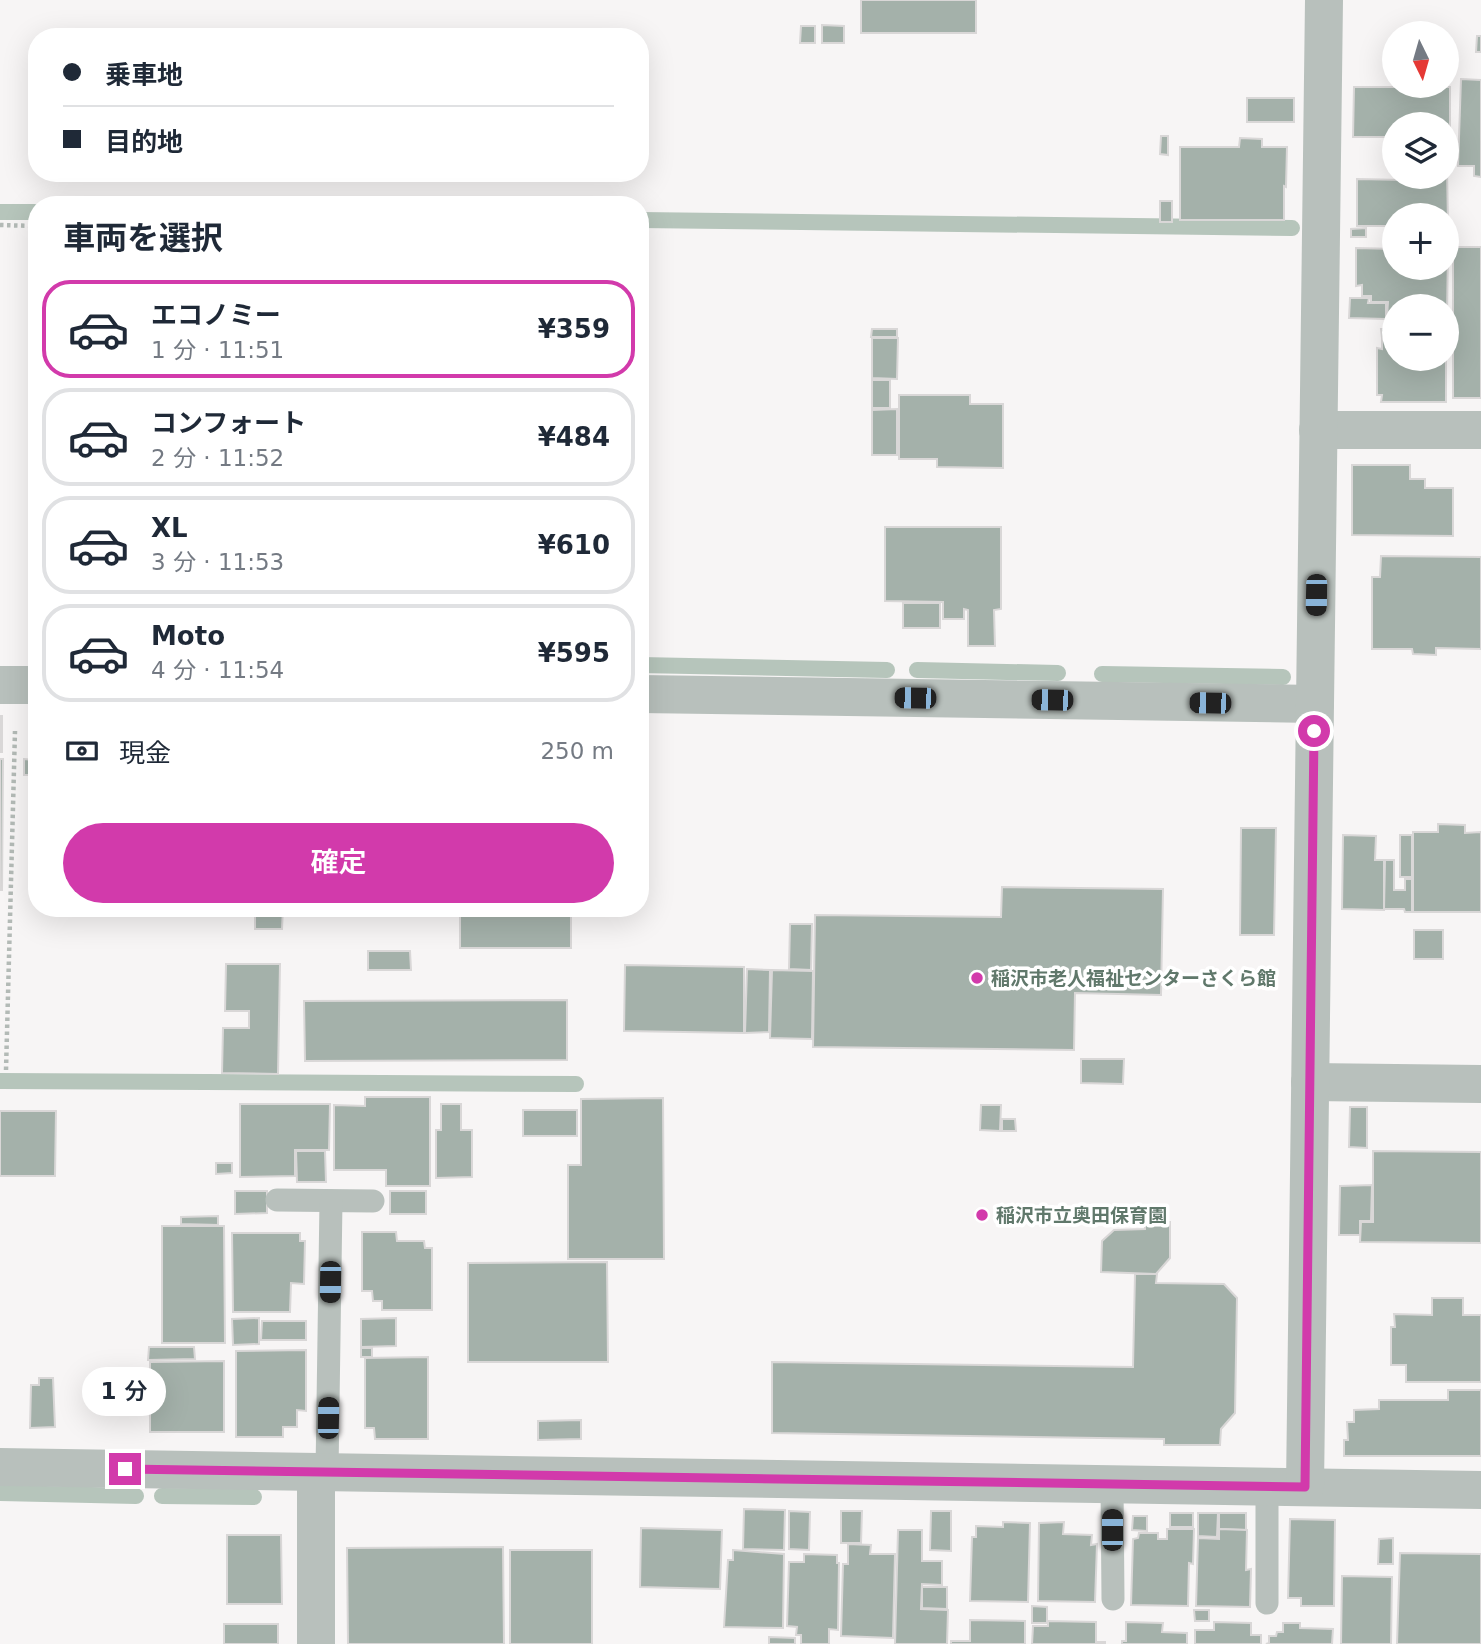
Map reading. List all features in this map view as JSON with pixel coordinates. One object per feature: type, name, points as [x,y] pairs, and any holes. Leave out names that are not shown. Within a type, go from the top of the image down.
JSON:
[{"type":"street","points":[[1305,1487],[1324,0]]},
{"type":"street","points":[[1318,430],[1481,430]]},
{"type":"street","points":[[649,694],[1315,704]]},
{"type":"street","points":[[1310,1082],[1481,1084]]},
{"type":"street","points":[[0,1467],[1481,1490]]},
{"type":"street","points":[[316,1644],[322,1472]]},
{"type":"lane","points":[[277,1200],[373,1201]]},
{"type":"lane","points":[[322,1472],[331,1201]]},
{"type":"lane","points":[[1112,1484],[1113,1599]]},
{"type":"lane","points":[[1267,1487],[1267,1603]]},
{"type":"path","points":[[0,225],[28,226]]},
{"type":"path","points":[[6,1070],[18,685]]},
{"type":"building","points":[[861,0],[976,0],[976,33],[861,33]]},
{"type":"building","points":[[822,25],[844,26],[844,43],[822,43]]},
{"type":"building","points":[[801,26],[815,26],[815,43],[800,43]]},
{"type":"building","points":[[1477,36],[1481,36],[1481,52],[1476,52]]},
{"type":"building","points":[[1461,79],[1481,80],[1481,177],[1474,176],[1474,166],[1459,166]]},
{"type":"building","points":[[1354,87],[1382,87],[1382,98],[1450,98],[1450,112],[1382,112],[1382,137],[1353,137]]},
{"type":"building","points":[[1247,98],[1294,98],[1294,122],[1247,122]]},
{"type":"building","points":[[1161,136],[1168,136],[1168,155],[1160,154]]},
{"type":"building","points":[[1240,138],[1262,139],[1262,147],[1287,147],[1284,220],[1180,220],[1180,147],[1239,147]]},
{"type":"building","points":[[1357,179],[1382,180],[1382,189],[1447,189],[1448,203],[1382,203],[1382,226],[1357,226]]},
{"type":"building","points":[[1160,201],[1172,201],[1172,222],[1160,222]]},
{"type":"building","points":[[1366,228],[1366,237],[1351,237],[1351,229]]},
{"type":"building","points":[[1459,247],[1481,247],[1481,398],[1453,398],[1453,371],[1459,371],[1459,294],[1453,294],[1453,280],[1459,280]]},
{"type":"building","points":[[1356,248],[1382,249],[1382,280],[1448,280],[1447,294],[1382,294],[1382,302],[1371,302],[1371,296],[1362,296],[1362,285],[1356,286]]},
{"type":"building","points":[[1350,298],[1369,298],[1368,303],[1382,303],[1382,319],[1349,318]]},
{"type":"building","points":[[872,329],[897,329],[897,337],[871,337]]},
{"type":"building","points":[[872,338],[898,338],[897,379],[872,378]]},
{"type":"building","points":[[1377,348],[1382,349],[1382,371],[1446,371],[1446,402],[1381,402],[1382,395],[1377,395]]},
{"type":"building","points":[[872,380],[890,380],[890,408],[872,408]]},
{"type":"building","points":[[899,395],[970,395],[970,404],[1003,404],[1003,468],[937,467],[937,459],[899,459]]},
{"type":"building","points":[[897,409],[897,455],[872,455],[872,410]]},
{"type":"building","points":[[1352,465],[1410,465],[1410,479],[1425,479],[1425,488],[1453,488],[1453,536],[1352,535]]},
{"type":"building","points":[[885,527],[1001,527],[1001,609],[994,610],[995,646],[968,646],[968,610],[964,609],[964,619],[943,619],[943,602],[885,601]]},
{"type":"building","points":[[1381,556],[1481,557],[1481,649],[1436,648],[1436,655],[1413,654],[1412,649],[1372,649],[1372,577],[1380,577]]},
{"type":"building","points":[[903,603],[940,603],[940,628],[903,628]]},
{"type":"building","points":[[2,716],[2,752],[0,752]]},
{"type":"building","points":[[0,759],[3,759],[2,890],[0,890]]},
{"type":"building","points":[[24,759],[28,759],[28,775],[24,775]]},
{"type":"building","points":[[1438,824],[1465,825],[1465,833],[1481,832],[1481,912],[1413,912],[1413,832],[1438,832]]},
{"type":"building","points":[[1241,828],[1276,828],[1274,935],[1240,935]]},
{"type":"building","points":[[1343,835],[1376,836],[1375,860],[1384,860],[1384,910],[1342,909]]},
{"type":"building","points":[[1400,835],[1412,835],[1412,877],[1400,877]]},
{"type":"building","points":[[1385,860],[1394,860],[1394,890],[1405,890],[1405,879],[1412,879],[1412,912],[1405,912],[1404,909],[1384,909]]},
{"type":"building","points":[[1002,887],[1163,889],[1161,995],[1075,993],[1074,1050],[813,1047],[815,915],[1001,917]]},
{"type":"building","points":[[255,917],[283,917],[282,929],[255,929]]},
{"type":"building","points":[[460,917],[571,917],[571,948],[460,948]]},
{"type":"building","points":[[790,924],[812,924],[811,970],[789,969]]},
{"type":"building","points":[[1414,930],[1443,930],[1443,959],[1414,959]]},
{"type":"building","points":[[368,951],[410,951],[411,970],[368,970]]},
{"type":"building","points":[[226,964],[280,964],[278,1074],[222,1073],[223,1028],[249,1028],[249,1011],[225,1011]]},
{"type":"building","points":[[625,965],[744,967],[744,1033],[624,1031]]},
{"type":"building","points":[[747,969],[770,970],[769,1032],[745,1033]]},
{"type":"building","points":[[772,970],[813,971],[812,1039],[770,1038]]},
{"type":"building","points":[[567,1000],[567,1060],[305,1061],[304,1001]]},
{"type":"building","points":[[1081,1059],[1124,1059],[1123,1084],[1081,1083]]},
{"type":"building","points":[[365,1097],[430,1097],[430,1186],[386,1186],[386,1170],[334,1170],[334,1105],[365,1106]]},
{"type":"building","points":[[663,1098],[664,1259],[568,1259],[568,1165],[581,1165],[581,1099]]},
{"type":"building","points":[[240,1104],[330,1104],[329,1150],[295,1150],[295,1176],[240,1177]]},
{"type":"building","points":[[441,1104],[461,1104],[461,1130],[472,1130],[472,1177],[436,1178],[436,1130],[441,1130]]},
{"type":"building","points":[[981,1105],[1001,1105],[1000,1131],[980,1130]]},
{"type":"building","points":[[1350,1107],[1367,1107],[1367,1148],[1349,1147]]},
{"type":"building","points":[[523,1110],[577,1110],[577,1136],[523,1136]]},
{"type":"building","points":[[0,1111],[56,1111],[55,1176],[0,1176]]},
{"type":"building","points":[[1002,1119],[1015,1119],[1016,1131],[1002,1131]]},
{"type":"building","points":[[296,1151],[325,1151],[326,1182],[297,1182]]},
{"type":"building","points":[[1373,1151],[1481,1152],[1481,1243],[1360,1242],[1361,1222],[1373,1222]]},
{"type":"building","points":[[216,1163],[232,1163],[232,1173],[216,1174]]},
{"type":"building","points":[[1372,1185],[1371,1221],[1360,1221],[1360,1235],[1339,1235],[1340,1186]]},
{"type":"building","points":[[235,1191],[267,1191],[267,1213],[235,1214]]},
{"type":"building","points":[[390,1191],[426,1191],[426,1214],[390,1214]]},
{"type":"building","points":[[218,1216],[218,1225],[181,1224],[181,1217]]},
{"type":"building","points":[[1145,1222],[1170,1222],[1170,1258],[1156,1274],[1101,1272],[1102,1241],[1114,1230],[1145,1229]]},
{"type":"building","points":[[162,1226],[224,1226],[225,1343],[162,1343]]},
{"type":"building","points":[[362,1232],[396,1232],[397,1241],[424,1241],[425,1248],[432,1248],[432,1310],[382,1310],[382,1301],[373,1301],[372,1291],[362,1291]]},
{"type":"building","points":[[232,1233],[300,1233],[300,1241],[305,1241],[304,1284],[291,1283],[290,1312],[233,1312]]},
{"type":"building","points":[[607,1262],[608,1362],[468,1362],[468,1263]]},
{"type":"building","points":[[1135,1274],[1157,1274],[1156,1283],[1224,1284],[1237,1298],[1235,1413],[1221,1429],[1220,1445],[1164,1445],[1164,1439],[772,1433],[772,1362],[1133,1367]]},
{"type":"building","points":[[1432,1298],[1463,1298],[1463,1315],[1481,1315],[1481,1382],[1406,1382],[1406,1365],[1391,1365],[1391,1327],[1395,1327],[1394,1314],[1432,1315]]},
{"type":"building","points":[[259,1318],[259,1344],[233,1345],[232,1319]]},
{"type":"building","points":[[396,1318],[396,1346],[361,1347],[361,1319]]},
{"type":"building","points":[[262,1321],[306,1321],[306,1340],[261,1340]]},
{"type":"building","points":[[149,1347],[194,1347],[195,1359],[148,1360]]},
{"type":"building","points":[[361,1348],[372,1348],[372,1357],[361,1357]]},
{"type":"building","points":[[306,1350],[306,1411],[297,1410],[297,1427],[283,1427],[283,1437],[236,1437],[236,1351]]},
{"type":"building","points":[[428,1357],[428,1439],[375,1439],[374,1428],[365,1428],[365,1358]]},
{"type":"building","points":[[224,1361],[224,1432],[150,1432],[150,1362]]},
{"type":"building","points":[[39,1378],[53,1378],[55,1427],[30,1428],[31,1385],[39,1385]]},
{"type":"building","points":[[1448,1390],[1481,1390],[1481,1456],[1344,1456],[1344,1440],[1348,1440],[1347,1422],[1354,1422],[1354,1410],[1379,1409],[1379,1400],[1448,1400]]},
{"type":"building","points":[[581,1420],[581,1439],[538,1440],[538,1421]]},
{"type":"building","points":[[744,1509],[785,1510],[784,1550],[743,1549]]},
{"type":"building","points":[[789,1511],[810,1512],[809,1550],[789,1549]]},
{"type":"building","points":[[841,1511],[862,1511],[861,1543],[841,1543]]},
{"type":"building","points":[[931,1511],[951,1511],[951,1551],[930,1550]]},
{"type":"building","points":[[1170,1513],[1193,1513],[1193,1527],[1170,1527]]},
{"type":"building","points":[[1198,1513],[1218,1513],[1217,1537],[1198,1536]]},
{"type":"building","points":[[1219,1513],[1246,1513],[1246,1530],[1219,1529]]},
{"type":"building","points":[[1133,1516],[1147,1516],[1147,1531],[1132,1530]]},
{"type":"building","points":[[1290,1519],[1335,1520],[1334,1606],[1301,1606],[1301,1598],[1288,1598]]},
{"type":"building","points":[[1003,1522],[1030,1523],[1028,1602],[970,1601],[972,1537],[976,1537],[976,1526],[1003,1527]]},
{"type":"building","points":[[1064,1522],[1063,1534],[1092,1535],[1091,1545],[1097,1544],[1095,1602],[1038,1601],[1039,1523]]},
{"type":"building","points":[[641,1528],[722,1530],[720,1589],[640,1587]]},
{"type":"building","points":[[1167,1529],[1194,1529],[1193,1564],[1189,1563],[1188,1606],[1131,1605],[1133,1539],[1138,1538],[1139,1533],[1158,1533],[1158,1539],[1167,1539]]},
{"type":"building","points":[[1219,1529],[1247,1530],[1246,1570],[1251,1569],[1250,1607],[1196,1606],[1198,1538],[1219,1539]]},
{"type":"building","points":[[898,1530],[922,1530],[922,1561],[942,1561],[942,1585],[922,1584],[921,1609],[948,1610],[947,1644],[895,1644]]},
{"type":"building","points":[[227,1535],[281,1535],[282,1604],[227,1604]]},
{"type":"building","points":[[1393,1538],[1393,1564],[1378,1564],[1379,1539]]},
{"type":"building","points":[[848,1544],[871,1545],[870,1554],[895,1554],[893,1638],[841,1636],[843,1564],[848,1564]]},
{"type":"building","points":[[503,1547],[504,1644],[348,1644],[347,1548]]},
{"type":"building","points":[[510,1550],[592,1550],[592,1644],[510,1644]]},
{"type":"building","points":[[733,1550],[784,1554],[783,1628],[724,1627],[728,1560],[733,1560]]},
{"type":"building","points":[[1400,1553],[1481,1554],[1481,1644],[1397,1644]]},
{"type":"building","points":[[804,1554],[837,1555],[838,1630],[829,1629],[829,1644],[801,1644],[801,1635],[796,1635],[797,1627],[787,1626],[789,1562],[804,1562]]},
{"type":"building","points":[[1342,1576],[1392,1577],[1391,1644],[1341,1644]]},
{"type":"building","points":[[922,1587],[947,1587],[947,1609],[922,1608]]},
{"type":"building","points":[[1032,1606],[1047,1607],[1047,1623],[1032,1623]]},
{"type":"building","points":[[1194,1610],[1209,1610],[1209,1621],[1195,1621]]},
{"type":"building","points":[[970,1620],[1025,1621],[1025,1644],[951,1644],[951,1641],[970,1641]]},
{"type":"building","points":[[1048,1621],[1096,1622],[1096,1642],[1105,1644],[1032,1644],[1033,1626],[1048,1626]]},
{"type":"building","points":[[1126,1622],[1163,1623],[1162,1632],[1187,1633],[1187,1644],[1122,1644],[1122,1641],[1126,1641]]},
{"type":"building","points":[[1214,1622],[1251,1623],[1251,1635],[1261,1635],[1261,1644],[1195,1644],[1195,1630],[1214,1630]]},
{"type":"building","points":[[1283,1623],[1300,1623],[1300,1628],[1333,1629],[1332,1644],[1266,1644],[1269,1643],[1269,1636],[1283,1632]]},
{"type":"building","points":[[224,1624],[278,1624],[278,1644],[224,1644]]},
{"type":"building","points":[[769,1637],[795,1638],[795,1644],[769,1644]]},
{"type":"waterway","points":[[0,212],[28,212]]},
{"type":"waterway","points":[[649,220],[1292,228]]},
{"type":"waterway","points":[[649,665],[887,670]]},
{"type":"waterway","points":[[917,670],[1058,673]]},
{"type":"waterway","points":[[1102,674],[1283,677]]},
{"type":"waterway","points":[[0,1081],[576,1084]]},
{"type":"waterway","points":[[0,1493],[136,1496]]},
{"type":"waterway","points":[[162,1496],[254,1497]]},
{"type":"place","name":"稲沢市老人福祉センターさくら館","points":[[977,978]]},
{"type":"place","name":"稲沢市立奥田保育園","points":[[982,1215]]},
{"type":"route","points":[[125,1469],[1305,1487],[1314,731]]}]
